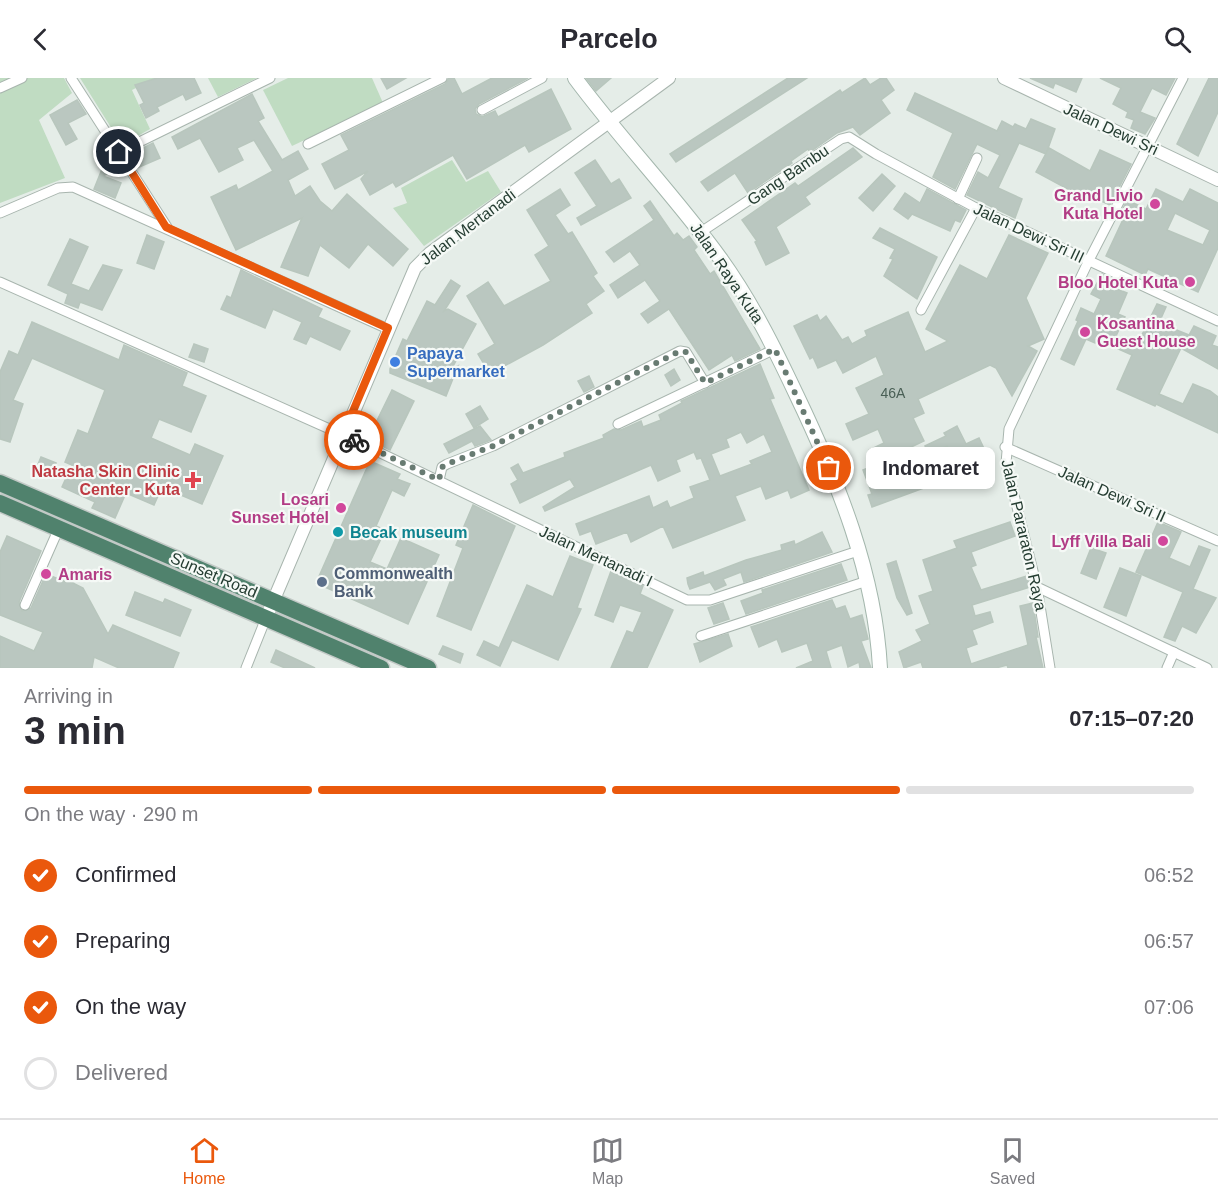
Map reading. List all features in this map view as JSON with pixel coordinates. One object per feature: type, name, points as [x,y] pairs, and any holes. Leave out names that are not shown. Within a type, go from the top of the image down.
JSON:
[{"type":"highway","name":"Sunset Road","points":[[0,483],[428,668]]},
{"type":"highway","name":"Sunset Road","points":[[0,503],[381,668]]},
{"type":"main road","name":"Jalan Raya Kuta","points":[[575,78],[701,232],[730,272],[775,349],[835,481],[867,581],[873,608],[880,668]]},
{"type":"street","points":[[0,88],[22,78]]},
{"type":"street","points":[[71,78],[166,227]]},
{"type":"street","points":[[119,152],[270,78]]},
{"type":"street","points":[[308,144],[442,78]]},
{"type":"street","points":[[482,110],[542,78]]},
{"type":"street","name":"Jalan Mertanadi","points":[[266,618],[407,282],[421,261],[669,78]]},
{"type":"street","name":"Jalan Dewi Sri","points":[[1004,78],[1019,81],[1218,180]]},
{"type":"street","name":"Jalan Pararaton Raya","points":[[1050,668],[1037,587],[1009,478],[1005,447],[1009,429],[1089,260],[1183,78]]},
{"type":"street","name":"Gang Bambu","points":[[701,232],[841,140],[849,137],[876,154]]},
{"type":"street","name":"Jalan Dewi Sri III","points":[[876,154],[976,208],[1218,321]]},
{"type":"street","points":[[958,199],[977,158]]},
{"type":"street","points":[[0,213],[58,188],[68,186],[166,227],[388,328]]},
{"type":"street","points":[[921,310],[976,208]]},
{"type":"street","name":"Jalan Mertanadi I","points":[[0,282],[343,435],[695,602],[710,600],[858,551]]},
{"type":"street","points":[[618,424],[775,349]]},
{"type":"street","points":[[439,480],[442,467],[447,464],[493,446],[680,351],[686,352],[705,383]]},
{"type":"street","name":"Jalan Dewi Sri II","points":[[1005,447],[1218,541]]},
{"type":"street","points":[[25,605],[59,528]]},
{"type":"street","points":[[701,636],[867,581]]},
{"type":"street","points":[[1037,587],[1207,668]]},
{"type":"street","points":[[246,668],[266,618]]},
{"type":"street","points":[[1167,668],[1174,652]]},
{"type":"green space","points":[[0,78],[64,78],[72,93],[39,120],[65,178],[0,203]]},
{"type":"green space","points":[[80,78],[156,78],[132,90],[150,129],[122,145]]},
{"type":"green space","points":[[208,78],[257,78],[218,97]]},
{"type":"green space","points":[[288,78],[372,78],[383,103],[292,146],[263,90]]},
{"type":"green space","points":[[452,160],[466,182],[488,171],[501,192],[424,246],[393,208],[407,203],[401,188]]},
{"type":"building","points":[[157,78],[194,78],[201,93],[186,100],[183,94],[157,107],[159,111],[146,118],[140,105],[144,103],[135,85]]},
{"type":"building","points":[[381,78],[406,78],[387,89]]},
{"type":"building","points":[[449,78],[454,78],[462,94],[492,78],[528,78],[479,104],[475,109],[476,114],[482,117],[495,111],[498,117],[551,89],[571,129],[529,152],[525,145],[467,179],[453,155],[396,187],[393,182],[370,195],[361,179],[368,171],[335,189],[322,164],[349,150],[341,135],[445,84]]},
{"type":"building","points":[[586,78],[611,78],[596,91]]},
{"type":"building","points":[[788,78],[807,78],[676,162],[670,154]]},
{"type":"building","points":[[865,78],[870,85],[881,78],[886,78],[894,90],[881,100],[890,113],[860,135],[853,127],[837,133],[810,152],[808,149],[791,161],[792,163],[748,193],[735,173],[708,191],[701,182],[840,90],[842,93]]},
{"type":"building","points":[[1030,78],[1082,78],[1076,92],[1055,83],[1053,88]]},
{"type":"building","points":[[1100,78],[1175,78],[1166,95],[1152,88],[1140,112],[1155,118],[1145,134],[1131,128],[1134,120],[1126,117],[1128,112],[1113,104],[1121,88]]},
{"type":"building","points":[[1209,78],[1218,78],[1218,112],[1198,156],[1177,144]]},
{"type":"building","points":[[915,93],[997,131],[1002,121],[1013,127],[1015,124],[1026,129],[1031,119],[1055,129],[1046,154],[1019,143],[998,188],[1022,199],[1015,218],[967,195],[978,172],[988,178],[1000,155],[977,144],[955,189],[933,177],[953,133],[907,110]]},
{"type":"building","points":[[252,94],[264,118],[258,121],[282,160],[298,151],[308,169],[288,180],[295,196],[310,186],[320,201],[332,211],[347,194],[408,249],[393,266],[368,244],[349,268],[320,245],[308,276],[281,267],[302,218],[236,250],[211,197],[236,185],[238,190],[273,171],[254,140],[237,148],[243,160],[219,172],[200,138],[178,149],[172,137]]},
{"type":"building","points":[[77,100],[86,114],[68,123],[77,139],[66,145],[50,115]]},
{"type":"building","points":[[153,143],[160,158],[137,168],[131,154]]},
{"type":"building","points":[[853,148],[862,157],[805,197],[810,204],[776,227],[789,253],[766,265],[755,242],[757,241],[742,220],[795,183],[798,186]]},
{"type":"building","points":[[1049,148],[1090,171],[1100,150],[1131,164],[1110,205],[1090,196],[1088,200],[1036,172]]},
{"type":"building","points":[[114,158],[118,168],[103,176],[121,183],[115,198],[94,189],[102,169],[100,165]]},
{"type":"building","points":[[595,160],[611,184],[619,179],[631,198],[581,225],[577,218],[597,206],[575,173]]},
{"type":"building","points":[[882,174],[895,186],[873,211],[859,198]]},
{"type":"building","points":[[560,189],[570,205],[555,215],[568,234],[572,232],[597,273],[593,276],[604,291],[586,304],[592,313],[543,345],[486,376],[481,366],[484,364],[478,354],[495,344],[467,296],[488,282],[504,306],[551,281],[535,255],[549,246],[527,210]]},
{"type":"building","points":[[927,189],[966,210],[960,222],[955,220],[950,231],[912,214],[908,219],[894,209],[905,193],[920,203]]},
{"type":"building","points":[[1156,189],[1183,202],[1190,189],[1218,203],[1218,248],[1198,292],[1148,269],[1145,275],[1106,256],[1126,213],[1122,211],[1127,200],[1146,209]],"holes":[[[1175,213],[1210,230],[1203,245],[1167,230]]]},
{"type":"building","points":[[650,201],[674,236],[677,233],[683,240],[689,236],[697,247],[694,250],[710,274],[714,271],[760,349],[735,361],[732,355],[709,370],[669,309],[648,323],[641,314],[660,301],[645,280],[618,298],[610,285],[640,265],[630,251],[614,262],[606,252],[654,220],[644,206]]},
{"type":"building","points":[[880,228],[937,257],[917,299],[884,276],[893,259],[890,258],[895,249],[873,238]]},
{"type":"building","points":[[147,235],[164,242],[154,269],[137,263]]},
{"type":"building","points":[[1009,235],[1048,253],[1026,298],[1044,339],[1028,346],[1037,351],[1012,396],[996,368],[990,365],[918,399],[924,413],[913,418],[924,441],[909,448],[920,476],[935,469],[940,482],[872,507],[868,495],[872,494],[863,470],[876,465],[869,450],[884,443],[878,429],[853,440],[846,424],[869,414],[856,388],[884,375],[876,356],[843,373],[836,360],[818,368],[813,357],[810,359],[794,326],[817,315],[820,321],[826,316],[842,340],[848,337],[852,344],[867,336],[865,331],[908,312],[925,352],[948,341],[926,329],[960,265],[987,279]]},
{"type":"building","points":[[70,239],[88,247],[71,284],[89,291],[103,265],[122,270],[102,310],[80,302],[78,308],[65,303],[68,294],[48,285]]},
{"type":"building","points":[[241,270],[322,309],[318,317],[350,331],[340,350],[310,336],[306,344],[294,339],[302,322],[273,309],[265,328],[221,309],[227,296],[231,298]]},
{"type":"building","points":[[1102,274],[1120,283],[1117,289],[1127,293],[1118,314],[1125,317],[1116,336],[1137,345],[1157,304],[1166,307],[1159,323],[1189,335],[1194,326],[1216,336],[1212,345],[1218,347],[1218,369],[1181,348],[1159,394],[1183,404],[1193,384],[1210,391],[1218,397],[1218,433],[1156,404],[1155,406],[1117,389],[1132,355],[1096,339],[1095,343],[1086,339],[1074,365],[1061,359],[1078,321],[1076,320],[1081,308],[1094,314],[1101,299],[1091,294]]},
{"type":"building","points":[[451,280],[460,286],[444,311],[448,309],[476,324],[451,370],[458,366],[446,396],[390,373],[390,369],[403,339],[407,341],[427,301],[435,305]]},
{"type":"building","points":[[32,322],[119,360],[124,345],[187,373],[182,386],[206,396],[191,432],[159,419],[151,438],[190,455],[195,444],[223,456],[202,504],[162,487],[154,505],[126,493],[115,518],[92,508],[95,502],[62,487],[72,465],[65,462],[78,430],[88,434],[105,390],[32,358],[13,400],[23,404],[10,442],[0,439],[0,372],[9,351],[18,355]]},
{"type":"building","points":[[194,344],[208,349],[204,362],[189,357]]},
{"type":"building","points":[[760,364],[774,398],[770,399],[809,490],[791,498],[788,490],[766,499],[761,486],[735,496],[745,520],[673,548],[663,526],[631,542],[627,532],[596,544],[591,531],[580,535],[576,524],[649,496],[653,508],[667,501],[670,508],[694,498],[690,487],[710,480],[701,458],[697,459],[694,452],[676,460],[680,471],[658,481],[651,465],[545,511],[543,507],[575,487],[570,479],[520,503],[511,484],[518,480],[511,468],[518,464],[523,473],[565,457],[564,453],[604,438],[603,435],[614,429],[621,430],[641,421],[643,427],[661,420],[659,415],[682,403],[681,401]],"holes":[[[741,432],[747,443],[764,434],[772,452],[750,461],[752,464],[720,476],[711,454],[729,447],[726,439]]]},
{"type":"building","points":[[674,369],[680,380],[671,386],[665,375]]},
{"type":"building","points":[[589,376],[594,387],[584,392],[578,381]]},
{"type":"building","points":[[392,390],[414,401],[390,450],[368,439]]},
{"type":"building","points":[[480,406],[488,419],[474,428],[466,414]]},
{"type":"building","points":[[480,426],[491,440],[475,446],[472,441],[449,453],[444,444]]},
{"type":"building","points":[[957,426],[966,444],[979,438],[986,453],[957,467],[947,446],[928,454],[925,446],[946,436],[944,433]]},
{"type":"building","points":[[41,457],[56,463],[51,475],[36,469]]},
{"type":"building","points":[[370,461],[400,474],[397,479],[410,484],[404,496],[392,490],[376,526],[385,530],[370,562],[387,569],[401,538],[439,555],[408,624],[316,583]]},
{"type":"building","points":[[473,505],[515,526],[471,630],[437,616],[463,548],[456,545]]},
{"type":"building","points":[[1010,522],[1015,536],[971,552],[976,565],[971,567],[981,590],[1027,576],[1030,587],[972,605],[975,616],[990,612],[993,622],[972,630],[977,644],[966,648],[971,664],[1028,645],[1020,606],[1033,603],[1038,637],[1036,637],[1043,668],[1008,668],[1007,665],[996,668],[923,668],[921,662],[904,668],[899,652],[922,641],[916,630],[930,624],[919,596],[933,591],[923,560],[957,548],[954,541]]},
{"type":"building","points":[[1158,522],[1181,532],[1169,558],[1190,567],[1199,546],[1210,550],[1193,589],[1216,598],[1196,633],[1182,626],[1175,641],[1164,637],[1183,592],[1136,572]]},
{"type":"building","points":[[822,532],[832,552],[744,582],[741,572],[723,579],[726,585],[715,590],[710,582],[690,589],[687,578],[703,572],[704,576],[746,560],[782,550],[781,545],[794,541],[795,545]]},
{"type":"building","points":[[7,536],[41,551],[19,602],[22,611],[31,608],[46,574],[66,582],[67,580],[83,588],[108,634],[113,625],[179,653],[173,668],[119,668],[94,657],[92,668],[0,668],[0,636],[34,651],[43,632],[0,615],[0,552]]},
{"type":"building","points":[[1091,548],[1106,553],[1096,579],[1081,573]]},
{"type":"building","points":[[570,556],[593,565],[577,608],[581,609],[558,660],[512,640],[500,666],[477,655],[484,641],[499,648],[527,585],[553,597]]},
{"type":"building","points":[[896,561],[912,613],[907,615],[897,598],[887,564]]},
{"type":"building","points":[[841,564],[847,580],[746,614],[741,601],[763,593],[762,590]]},
{"type":"building","points":[[1120,568],[1141,576],[1126,616],[1104,607]]},
{"type":"building","points":[[611,571],[643,586],[640,594],[673,610],[647,668],[611,668],[627,631],[633,633],[642,612],[620,605],[613,622],[595,615]]},
{"type":"building","points":[[135,592],[163,603],[165,599],[191,610],[180,636],[126,615]]},
{"type":"building","points":[[832,600],[836,609],[845,606],[850,619],[862,615],[868,639],[861,641],[871,668],[860,668],[859,662],[848,667],[842,645],[826,651],[831,668],[796,668],[813,661],[807,643],[782,652],[777,639],[759,647],[751,627]]},
{"type":"building","points":[[723,603],[729,619],[714,624],[708,608]]},
{"type":"building","points":[[728,634],[732,646],[700,662],[694,644]]},
{"type":"building","points":[[443,646],[463,654],[460,663],[439,654]]},
{"type":"building","points":[[276,650],[315,668],[285,668],[271,662]]},
{"type":"way so far","points":[[354,440],[439,480],[442,467],[447,464],[493,446],[680,351],[686,352],[705,383],[775,349],[829,468]]},
{"type":"place","name":"Grand Livio Kuta Hotel","points":[[1155,204]]},
{"type":"place","name":"Bloo Hotel Kuta","points":[[1190,282]]},
{"type":"place","name":"Kosantina Guest House","points":[[1085,332]]},
{"type":"place","name":"Papaya Supermarket","points":[[395,362]]},
{"type":"place","name":"Indomaret","points":[[829,468]]},
{"type":"place","name":"Natasha Skin Clinic Center - Kuta","points":[[193,480]]},
{"type":"place","name":"Losari Sunset Hotel","points":[[341,508]]},
{"type":"place","name":"Becak museum","points":[[338,532]]},
{"type":"place","name":"Lyff Villa Bali","points":[[1163,541]]},
{"type":"place","name":"Amaris","points":[[46,574]]},
{"type":"place","name":"Commonwealth Bank","points":[[322,582]]},
{"type":"route","points":[[119,152],[166,227],[388,328],[343,435],[354,440]]}]
